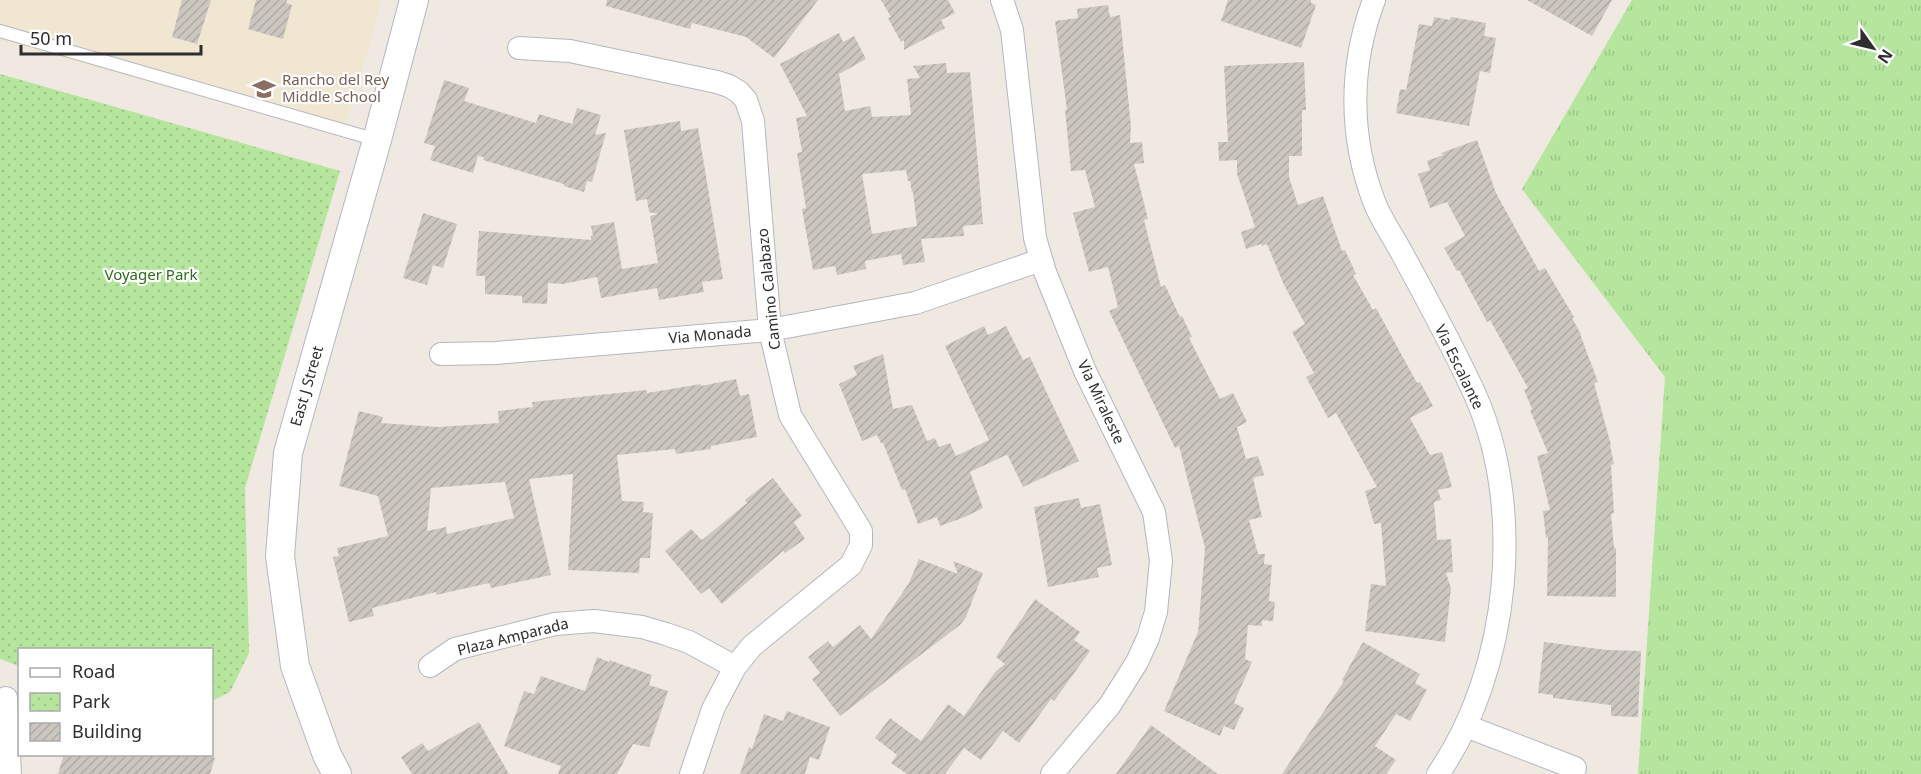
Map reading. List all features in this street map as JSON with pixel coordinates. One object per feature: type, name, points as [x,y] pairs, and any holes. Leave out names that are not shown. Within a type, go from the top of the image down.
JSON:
[{"type":"street","name":"East J Street","points":[[337,774],[327,755],[296,666],[280,556],[288,453],[377,140],[414,0]]},
{"type":"street","name":"Via Miraleste","points":[[1002,0],[1012,30],[1035,238],[1041,260],[1085,371],[1154,512],[1161,561],[1156,612],[1137,662],[1110,705],[1052,774]]},
{"type":"street","name":"Via Escalante","points":[[1374,0],[1365,23],[1358,52],[1355,83],[1355,114],[1363,167],[1376,205],[1473,390],[1495,459],[1502,503],[1504,558],[1498,625],[1490,659],[1466,726],[1437,774]]},
{"type":"street","name":"Camino Calabazo","points":[[519,48],[570,51],[699,77],[729,86],[746,100],[753,121],[770,330],[790,415],[861,531],[861,545],[851,565],[752,646],[735,668],[713,709],[691,774]]},
{"type":"street","name":"Via Monada","points":[[441,354],[496,353],[770,330],[915,303],[1041,260]]},
{"type":"street","name":"Plaza Amparada","points":[[430,666],[455,650],[465,647],[555,624],[594,621],[642,627],[666,634],[688,642],[735,668]]},
{"type":"street","points":[[6,698],[10,774]]},
{"type":"street","points":[[1466,726],[1575,768]]},
{"type":"lane","points":[[0,31],[377,140]]},
{"type":"shaded area","name":"Rancho del Rey Middle School","points":[[0,0],[382,0],[343,136],[0,41]]},
{"type":"green space","points":[[1632,0],[1921,0],[1921,774],[1638,774],[1665,377],[1522,189]]},
{"type":"green space","name":"Voyager Park","points":[[0,74],[340,171],[245,488],[249,653],[230,692],[213,700],[213,648],[18,648],[18,666],[0,659]]},
{"type":"building","points":[[182,0],[211,0],[197,44],[172,37]]},
{"type":"building","points":[[256,0],[287,0],[286,3],[292,5],[283,39],[248,29]]},
{"type":"building","points":[[607,0],[818,0],[774,58],[746,37],[692,23],[690,29],[606,6]]},
{"type":"building","points":[[881,0],[948,0],[955,13],[941,20],[945,28],[904,50],[904,40],[901,42]]},
{"type":"building","points":[[1228,0],[1311,0],[1311,3],[1316,5],[1301,48],[1221,21]]},
{"type":"building","points":[[1527,0],[1612,0],[1592,36]]},
{"type":"building","points":[[1108,5],[1110,17],[1120,15],[1131,127],[1130,143],[1142,142],[1144,163],[1134,164],[1148,219],[1144,220],[1161,287],[1165,285],[1180,317],[1182,316],[1192,337],[1189,338],[1220,399],[1233,393],[1247,422],[1237,427],[1246,459],[1258,456],[1264,475],[1253,478],[1262,517],[1249,520],[1258,554],[1265,554],[1264,564],[1272,565],[1269,601],[1275,602],[1273,621],[1262,620],[1262,626],[1248,625],[1245,659],[1252,662],[1234,703],[1244,708],[1234,730],[1224,726],[1220,736],[1164,711],[1198,632],[1205,548],[1179,446],[1175,448],[1109,311],[1118,307],[1108,267],[1089,272],[1073,213],[1095,207],[1085,170],[1071,171],[1065,110],[1067,110],[1055,21],[1078,18],[1077,9]]},
{"type":"building","points":[[1434,17],[1450,20],[1451,17],[1486,23],[1484,36],[1496,38],[1490,73],[1480,71],[1469,126],[1396,113],[1400,89],[1406,90],[1419,24],[1432,26]]},
{"type":"building","points":[[839,33],[843,42],[854,36],[866,59],[839,74],[845,111],[870,106],[872,117],[911,115],[907,79],[920,78],[913,66],[946,63],[947,73],[970,72],[983,224],[963,226],[964,236],[921,239],[925,262],[903,265],[901,254],[865,261],[866,269],[837,275],[835,266],[813,270],[802,209],[806,208],[797,153],[802,152],[796,118],[807,116],[780,64]],"holes":[[[906,170],[908,181],[910,181],[913,192],[917,226],[872,234],[862,174]]]},
{"type":"building","points":[[1304,62],[1306,110],[1302,110],[1302,156],[1289,156],[1289,177],[1298,205],[1323,196],[1342,251],[1345,250],[1356,274],[1353,275],[1373,310],[1376,308],[1417,383],[1420,382],[1433,406],[1410,418],[1430,455],[1442,452],[1452,487],[1438,490],[1441,500],[1434,502],[1437,540],[1451,539],[1453,572],[1446,573],[1451,588],[1445,642],[1365,631],[1371,584],[1386,586],[1381,523],[1374,524],[1365,491],[1377,487],[1336,413],[1328,418],[1306,377],[1314,373],[1292,332],[1305,324],[1284,285],[1267,244],[1246,249],[1241,232],[1255,227],[1237,174],[1237,160],[1219,161],[1218,142],[1228,142],[1224,66]]},
{"type":"building","points":[[444,80],[469,88],[464,101],[536,123],[539,114],[572,124],[577,108],[601,115],[595,135],[606,133],[592,182],[587,181],[584,192],[483,160],[484,157],[478,156],[473,173],[430,160],[435,146],[424,143]]},
{"type":"building","points":[[680,121],[681,131],[698,128],[723,279],[702,282],[704,292],[659,300],[657,288],[601,298],[597,277],[563,284],[548,283],[547,304],[522,303],[522,296],[485,294],[485,276],[476,276],[479,231],[591,240],[593,236],[591,226],[614,222],[622,269],[658,263],[650,216],[658,214],[649,212],[647,199],[636,201],[624,130]]},
{"type":"building","points":[[1477,140],[1496,193],[1539,271],[1545,268],[1574,317],[1572,318],[1581,334],[1598,382],[1594,383],[1614,464],[1611,465],[1614,513],[1611,514],[1614,548],[1616,548],[1616,597],[1547,596],[1548,537],[1546,538],[1543,511],[1550,510],[1537,456],[1548,453],[1530,410],[1532,409],[1524,390],[1528,388],[1490,320],[1487,322],[1459,270],[1457,271],[1444,248],[1465,236],[1447,202],[1430,208],[1418,174],[1430,170],[1427,161],[1443,155],[1441,153]]},
{"type":"building","points":[[423,213],[457,224],[443,268],[433,265],[427,285],[403,278]]},
{"type":"building","points":[[984,326],[988,335],[1006,326],[1023,360],[1030,357],[1079,461],[1023,487],[1006,455],[970,472],[983,508],[940,526],[937,517],[918,524],[905,489],[902,490],[883,443],[877,435],[862,441],[839,384],[857,375],[853,366],[883,354],[893,409],[912,405],[927,441],[935,438],[939,447],[950,443],[956,456],[989,440],[945,346]]},
{"type":"building","points":[[736,379],[740,396],[749,394],[757,437],[711,446],[711,449],[676,454],[675,449],[617,455],[622,501],[644,502],[643,512],[653,513],[650,558],[640,558],[639,573],[568,570],[573,474],[529,479],[551,575],[491,588],[489,583],[436,595],[436,592],[372,608],[374,616],[349,622],[333,557],[339,556],[337,548],[388,536],[378,496],[339,486],[359,411],[383,417],[381,423],[438,427],[499,423],[498,411],[533,407],[532,402],[647,390],[647,393],[701,384],[701,386]],"holes":[[[505,482],[514,518],[447,534],[446,527],[427,531],[431,488]]]},
{"type":"building","points":[[773,478],[802,516],[794,522],[805,539],[785,553],[783,551],[722,604],[709,588],[701,594],[665,551],[691,529],[702,540],[747,503],[745,500]]},
{"type":"building","points":[[1079,498],[1081,508],[1100,504],[1112,565],[1097,568],[1099,577],[1048,587],[1034,507]]},
{"type":"building","points":[[919,559],[958,574],[953,561],[983,573],[966,617],[960,625],[840,716],[812,679],[820,673],[808,657],[828,641],[833,647],[860,625],[871,639],[909,583]]},
{"type":"building","points":[[1035,599],[1080,632],[1074,640],[1090,651],[1054,701],[1051,699],[1019,743],[1003,731],[981,760],[964,748],[945,774],[907,774],[891,763],[897,755],[875,738],[890,718],[921,741],[948,704],[964,716],[996,671],[1005,664],[996,657]]},
{"type":"building","points":[[1363,642],[1420,674],[1415,683],[1427,690],[1410,721],[1396,714],[1375,746],[1396,760],[1386,774],[1282,774],[1344,681],[1342,680]]},
{"type":"building","points":[[1544,642],[1607,650],[1641,651],[1638,717],[1611,716],[1611,705],[1553,698],[1553,695],[1538,693]]},
{"type":"building","points":[[597,657],[652,675],[649,685],[668,691],[649,747],[633,744],[617,774],[558,774],[561,766],[504,746],[524,691],[534,694],[541,676],[585,691]]},
{"type":"building","points":[[787,711],[830,727],[819,760],[810,757],[805,774],[740,774],[749,747],[752,749],[764,714],[783,721]]},
{"type":"building","points":[[479,722],[509,774],[412,774],[401,757],[422,743],[428,751]]},
{"type":"building","points":[[1151,725],[1218,774],[1116,774]]},
{"type":"building","points":[[63,756],[210,756],[215,758],[210,774],[58,774]]},
{"type":"place","name":"Rancho del Rey Middle School","points":[[264,89]]}]
